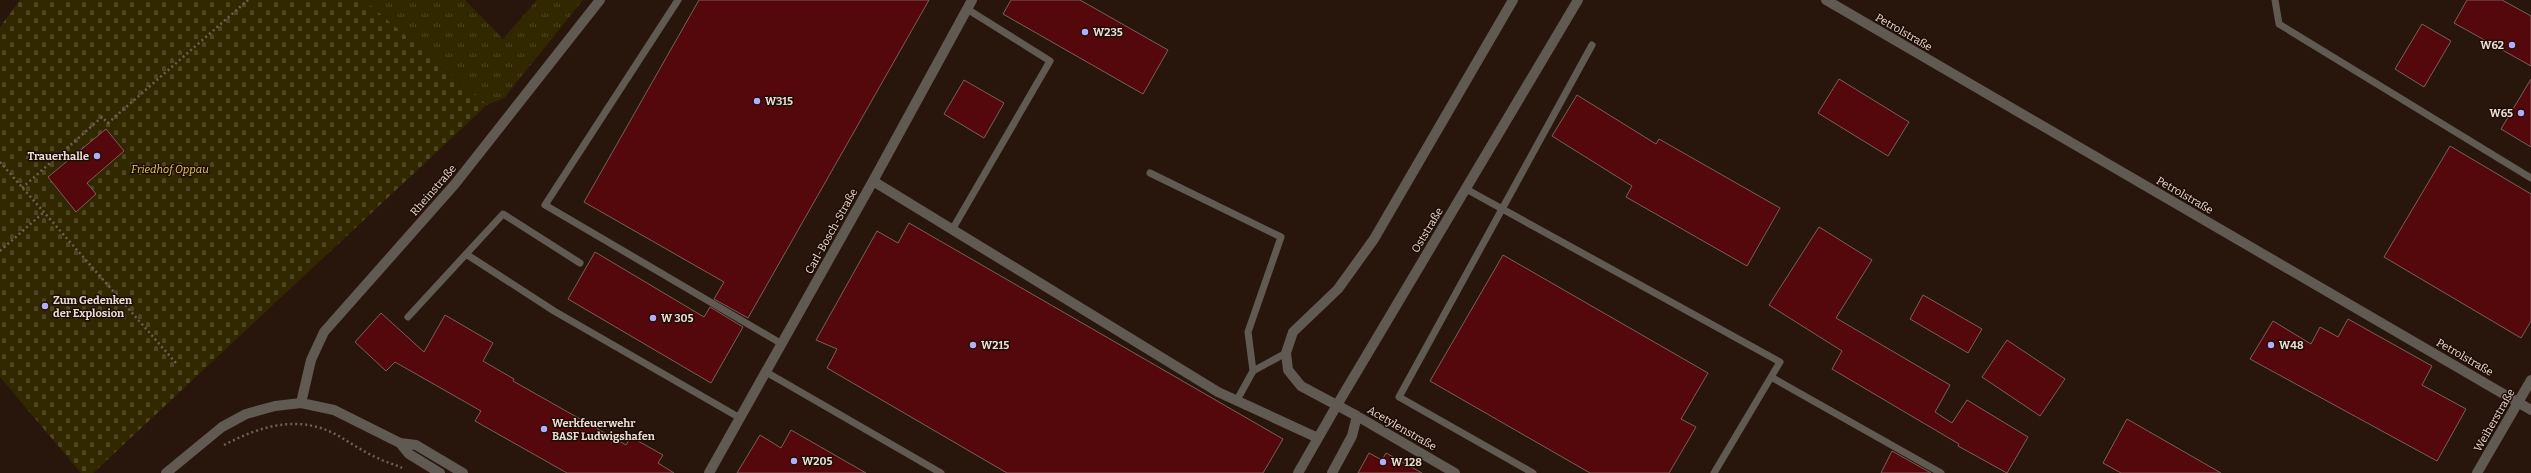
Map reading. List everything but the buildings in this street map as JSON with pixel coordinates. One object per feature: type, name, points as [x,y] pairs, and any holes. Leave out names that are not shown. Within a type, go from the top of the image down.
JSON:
[{"type":"street","name":"Rheinstraße","points":[[301,403],[311,360],[324,332],[455,184],[600,0]]},
{"type":"street","points":[[1286,353],[1293,332],[1338,289],[1374,239],[1513,0]]},
{"type":"street","name":"Oststraße","points":[[1298,473],[1337,404],[1578,0]]},
{"type":"street","name":"Petrolstraße","points":[[1826,0],[2531,410]]},
{"type":"street","name":"Carl-Bosch-Straße","points":[[709,473],[873,181],[969,4]]},
{"type":"street","points":[[873,181],[1211,388],[1318,438]]},
{"type":"street","name":"Acetylenstraße","points":[[1286,353],[1288,370],[1301,386],[1337,404],[1455,473]]},
{"type":"street","name":"Weiherstraße","points":[[2477,473],[2531,380]]},
{"type":"street","points":[[166,473],[222,427],[246,414],[275,406],[301,403],[334,410],[400,443],[416,445],[463,473]]},
{"type":"street","points":[[1332,473],[1352,436],[1357,416]]},
{"type":"street","points":[[400,443],[409,454],[440,473]]},
{"type":"lane","points":[[678,0],[545,205],[782,344]]},
{"type":"lane","points":[[2275,0],[2279,24],[2531,178]]},
{"type":"lane","points":[[952,230],[1050,61],[969,4]]},
{"type":"lane","points":[[1533,473],[1399,397],[1592,45]]},
{"type":"lane","points":[[1150,173],[1281,237],[1248,332],[1253,371]]},
{"type":"lane","points":[[1466,189],[1780,362],[1714,473]]},
{"type":"lane","points":[[408,317],[503,214],[580,263]]},
{"type":"lane","points":[[466,254],[554,311],[740,418]]},
{"type":"lane","points":[[1237,400],[1253,371],[1286,353]]},
{"type":"lane","points":[[766,372],[941,473]]},
{"type":"lane","points":[[1771,377],[1941,473]]},
{"type":"path","points":[[22,188],[102,117],[108,124],[248,0]]},
{"type":"path","points":[[0,162],[176,363]]},
{"type":"path","points":[[0,250],[44,212]]},
{"type":"path","points":[[219,447],[248,433],[281,424],[298,423],[319,426],[380,460],[406,470]]},
{"type":"green space","name":"Friedhof Oppau","points":[[20,0],[364,0],[487,105],[93,473],[81,473],[0,377],[0,27]]},
{"type":"green space","points":[[364,0],[465,0],[503,39],[537,0],[583,0],[504,98],[487,105]]},
{"type":"place","name":"W235","points":[[1085,32]]},
{"type":"place","name":"W62","points":[[2512,45]]},
{"type":"place","name":"W315","points":[[757,101]]},
{"type":"place","name":"W65","points":[[2521,113]]},
{"type":"place","name":"Trauerhalle","points":[[97,156]]},
{"type":"place","name":"Zum Gedenken der Explosion","points":[[45,306]]},
{"type":"place","name":"W 305","points":[[653,318]]},
{"type":"place","name":"W215","points":[[973,345]]},
{"type":"place","name":"W48","points":[[2271,345]]},
{"type":"place","name":"Werkfeuerwehr BASF Ludwigshafen","points":[[544,429]]},
{"type":"place","name":"W205","points":[[794,461]]},
{"type":"place","name":"W 128","points":[[1383,462]]}]
